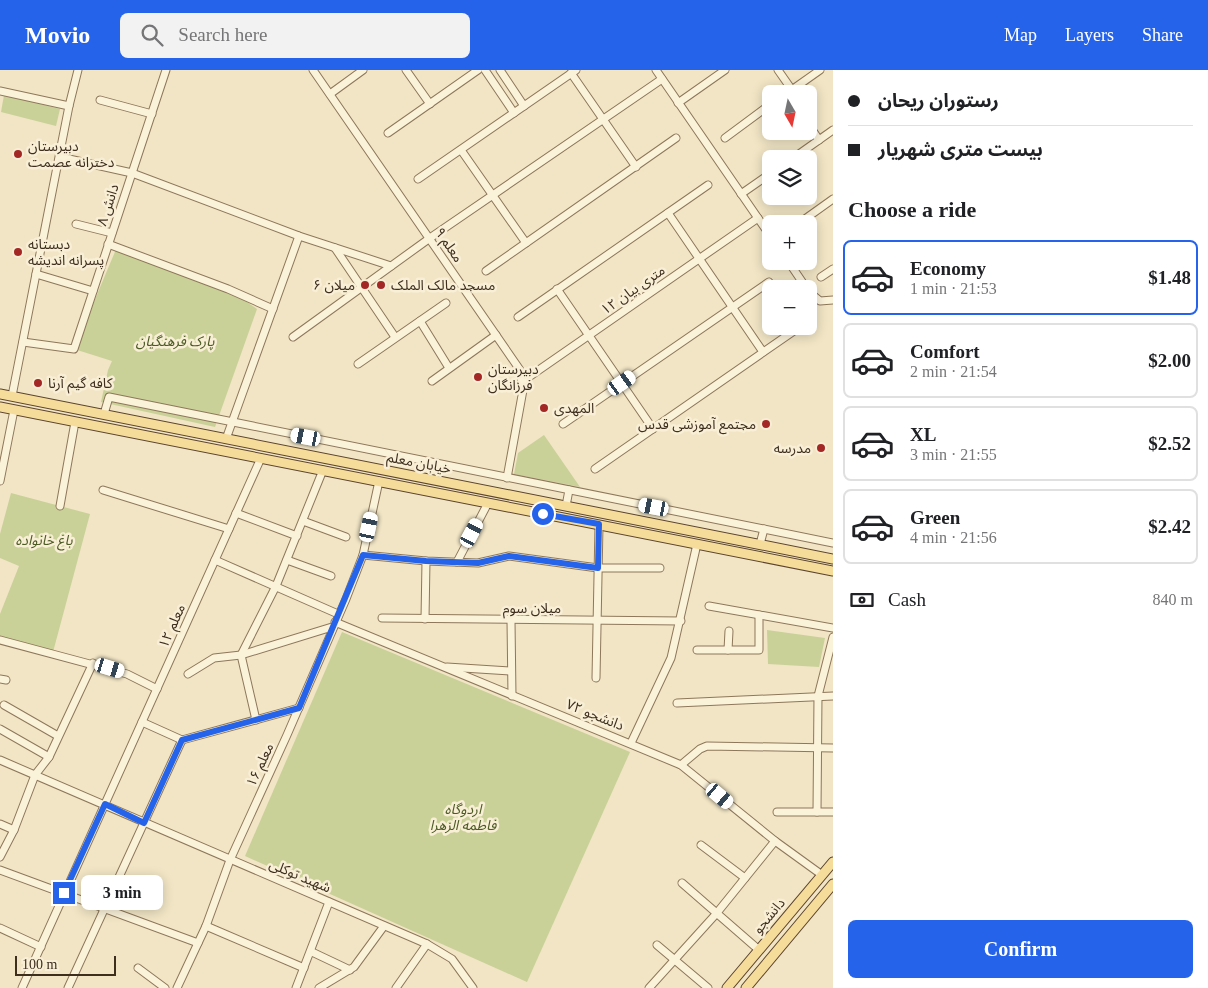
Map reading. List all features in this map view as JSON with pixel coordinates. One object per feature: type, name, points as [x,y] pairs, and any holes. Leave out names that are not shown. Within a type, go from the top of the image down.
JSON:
[{"type":"main road","name":"خیابان معلم","points":[[0,394],[833,559]]},
{"type":"main road","name":"خیابان معلم","points":[[0,407],[833,571]]},
{"type":"main road","points":[[642,533],[644,522]]},
{"type":"main road","name":"دانشجو","points":[[727,988],[833,862]]},
{"type":"main road","name":"دانشجو","points":[[746,988],[833,884]]},
{"type":"street","points":[[12,396],[69,106],[78,70]]},
{"type":"street","name":"دانش ۸","points":[[23,342],[74,349],[166,70]]},
{"type":"street","name":"معلم ۹","points":[[313,70],[520,370],[523,381]]},
{"type":"street","points":[[330,94],[363,70]]},
{"type":"street","points":[[406,70],[430,104]]},
{"type":"street","points":[[388,133],[478,70]]},
{"type":"street","points":[[485,70],[514,112]]},
{"type":"street","points":[[500,70],[524,106]]},
{"type":"street","points":[[656,70],[762,224]]},
{"type":"street","points":[[678,103],[725,70]]},
{"type":"street","points":[[778,70],[786,85]]},
{"type":"street","points":[[799,85],[820,70]]},
{"type":"street","points":[[418,179],[573,72],[636,166]]},
{"type":"street","points":[[293,337],[430,238],[662,79]]},
{"type":"street","points":[[0,91],[69,106]]},
{"type":"street","points":[[100,100],[152,114]]},
{"type":"street","points":[[724,138],[762,111]]},
{"type":"street","points":[[805,150],[833,130]]},
{"type":"street","points":[[486,271],[676,138]]},
{"type":"street","points":[[461,150],[526,243]]},
{"type":"street","points":[[60,157],[132,173],[299,236],[391,266]]},
{"type":"street","points":[[741,194],[762,179]]},
{"type":"street","points":[[518,317],[708,185]]},
{"type":"street","points":[[811,215],[833,199]]},
{"type":"street","points":[[668,213],[763,352]]},
{"type":"street","name":"۱۲ متری بیان","points":[[523,381],[758,218]]},
{"type":"street","points":[[76,224],[112,233]]},
{"type":"street","points":[[226,439],[299,236]]},
{"type":"street","points":[[108,244],[228,289],[273,309]]},
{"type":"street","points":[[335,248],[395,337]]},
{"type":"street","points":[[820,277],[833,269]]},
{"type":"street","points":[[36,274],[93,292]]},
{"type":"street","points":[[563,424],[762,287]]},
{"type":"street","points":[[557,289],[653,429]]},
{"type":"street","points":[[817,298],[820,300],[831,301]]},
{"type":"street","points":[[358,364],[446,303]]},
{"type":"street","points":[[420,321],[448,368]]},
{"type":"street","points":[[432,381],[496,335]]},
{"type":"street","points":[[595,469],[788,335]]},
{"type":"street","points":[[507,478],[523,381]]},
{"type":"street","points":[[104,414],[109,397],[833,543]]},
{"type":"street","points":[[0,481],[14,410]]},
{"type":"street","points":[[60,506],[75,422]]},
{"type":"street","name":"معلم ۱۲","points":[[22,988],[261,458]]},
{"type":"street","points":[[256,720],[241,655],[276,586],[323,470]]},
{"type":"street","name":"معلم ۱۶","points":[[177,988],[206,926],[230,860],[299,708],[363,555],[379,481]]},
{"type":"street","points":[[103,490],[229,530]]},
{"type":"street","points":[[566,506],[569,490]]},
{"type":"street","points":[[457,562],[488,503]]},
{"type":"street","points":[[236,513],[297,536]]},
{"type":"street","points":[[303,521],[346,536]]},
{"type":"street","points":[[596,678],[599,524]]},
{"type":"street","points":[[760,544],[764,529]]},
{"type":"street","points":[[630,743],[670,658],[681,621],[697,544]]},
{"type":"street","points":[[363,555],[426,561],[478,563],[509,556],[598,568],[660,568]]},
{"type":"street","points":[[215,560],[338,614]]},
{"type":"street","points":[[287,560],[331,576]]},
{"type":"street","points":[[425,619],[426,561]]},
{"type":"street","points":[[708,606],[833,628]]},
{"type":"street","points":[[697,650],[759,650],[759,615]]},
{"type":"street","name":"میلان سوم","points":[[382,618],[512,621],[681,621]]},
{"type":"street","points":[[512,621],[512,696]]},
{"type":"street","points":[[188,674],[214,658],[241,655],[333,624]]},
{"type":"street","name":"دانشجو ۷۲","points":[[333,624],[630,743],[681,766],[775,842],[822,875]]},
{"type":"street","points":[[728,650],[729,631]]},
{"type":"street","points":[[817,812],[818,696],[833,637]]},
{"type":"street","points":[[0,640],[63,658],[93,663],[127,674],[157,689]]},
{"type":"street","points":[[0,857],[14,830],[35,775],[49,757],[93,663]]},
{"type":"street","points":[[441,666],[511,672]]},
{"type":"street","points":[[677,703],[687,700],[833,696]]},
{"type":"street","points":[[4,705],[58,736]]},
{"type":"street","points":[[142,722],[182,740],[299,708]]},
{"type":"street","points":[[0,729],[49,757]]},
{"type":"street","points":[[68,988],[182,740]]},
{"type":"street","points":[[681,766],[700,749],[707,746],[833,748]]},
{"type":"street","points":[[0,760],[105,804]]},
{"type":"street","name":"شهید توکلی","points":[[105,804],[144,823],[427,944],[452,959],[470,987]]},
{"type":"street","points":[[777,812],[833,812]]},
{"type":"street","points":[[0,824],[14,830]]},
{"type":"street","points":[[649,988],[716,914],[775,842]]},
{"type":"street","points":[[701,845],[745,878]]},
{"type":"street","points":[[0,870],[198,943]]},
{"type":"street","points":[[682,883],[759,950]]},
{"type":"street","points":[[296,988],[312,952],[330,902]]},
{"type":"street","points":[[206,926],[304,968]]},
{"type":"street","points":[[318,988],[350,970],[384,926]]},
{"type":"street","points":[[0,928],[40,947]]},
{"type":"street","points":[[396,988],[427,944]]},
{"type":"street","points":[[657,945],[708,988]]},
{"type":"street","points":[[312,952],[350,970]]},
{"type":"street","points":[[138,968],[165,988]]},
{"type":"green space","points":[[4,95],[60,109],[56,126],[1,112]]},
{"type":"green space","name":"پارک فرهنگیان","points":[[117,247],[228,289],[257,309],[215,427],[101,402],[108,370],[112,361],[74,349]]},
{"type":"green space","points":[[544,435],[580,487],[514,474],[518,453]]},
{"type":"green space","name":"باغ خانواده","points":[[11,493],[90,514],[53,652],[0,637],[0,614],[19,566],[0,558],[0,534]]},
{"type":"green space","points":[[767,630],[825,638],[819,667],[768,664]]},
{"type":"green space","name":"اردوگاه فاطمه الزهرا","points":[[342,632],[630,752],[527,982],[245,856]]},
{"type":"place","name":"دبیرستان دخترانه عصمت","points":[[18,154]]},
{"type":"place","name":"دبستانه پسرانه اندیشه","points":[[18,252]]},
{"type":"place","name":"میلان ۶","points":[[365,285]]},
{"type":"place","name":"مسجد مالک الملک","points":[[381,285]]},
{"type":"place","name":"دبیرستان فرزانگان","points":[[478,377]]},
{"type":"place","name":"کافه گیم آرنا","points":[[38,383]]},
{"type":"place","name":"المهدی","points":[[544,408]]},
{"type":"place","name":"مجتمع آموزشی قدس","points":[[766,424]]},
{"type":"place","name":"مدرسه","points":[[821,448]]},
{"type":"route","points":[[64,893],[105,804],[144,823],[182,740],[299,708],[363,555],[426,561],[478,563],[509,556],[598,568],[599,524],[543,514]]}]
